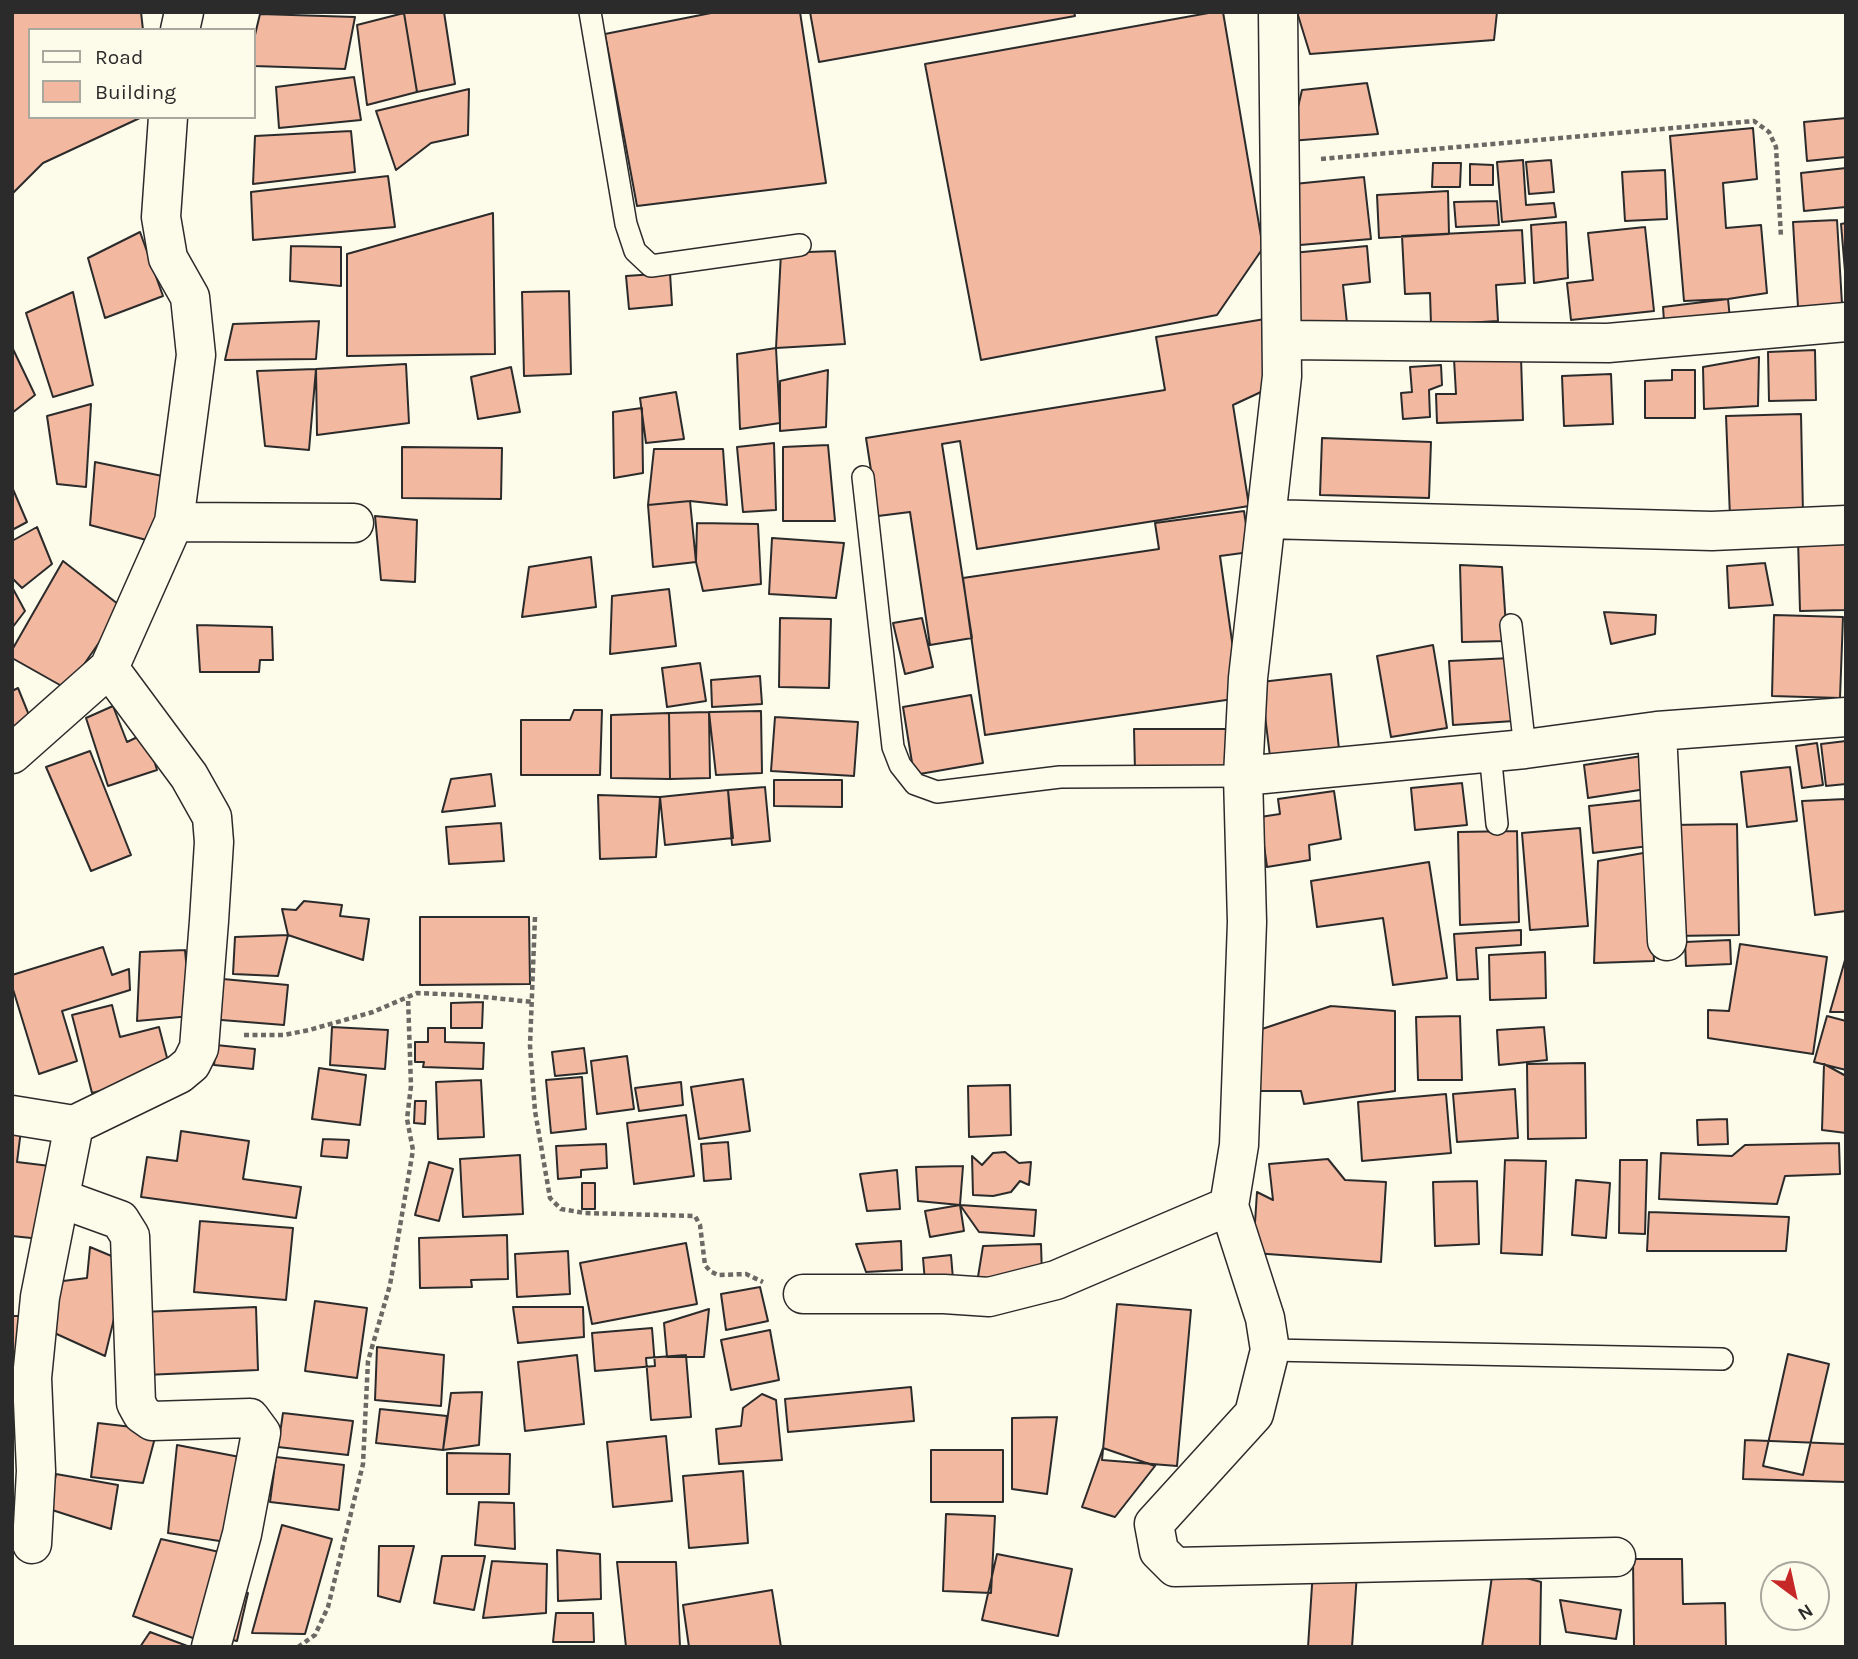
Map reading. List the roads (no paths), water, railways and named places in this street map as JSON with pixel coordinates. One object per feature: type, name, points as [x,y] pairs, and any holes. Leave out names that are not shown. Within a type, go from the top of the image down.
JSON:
[{"type":"street","points":[[1278,12],[1278,163],[1283,340],[1248,678],[1243,776],[1247,922],[1239,1145],[1229,1206],[1265,1318],[1270,1350],[1254,1414],[1154,1524],[1159,1551],[1175,1567],[1616,1557]]},
{"type":"street","points":[[12,754],[109,668],[174,522],[196,355],[190,297],[168,258],[161,217],[168,119]]},
{"type":"street","points":[[1283,340],[1608,343],[1846,322]]},
{"type":"street","points":[[1266,519],[1712,531],[1846,525]]},
{"type":"street","points":[[174,522],[354,523]]},
{"type":"street","points":[[12,1115],[74,1125],[179,1074],[191,1064],[199,1048],[214,842],[212,817],[189,776],[109,668]]},
{"type":"street","points":[[1243,776],[1508,750],[1657,731],[1846,717]]},
{"type":"street","points":[[1657,731],[1667,942]]},
{"type":"street","points":[[32,1544],[36,1471],[32,1378],[40,1297],[62,1199],[74,1125]]},
{"type":"street","points":[[62,1199],[120,1220],[130,1236],[136,1404],[142,1415],[152,1421],[250,1418],[261,1433],[246,1514],[211,1647]]},
{"type":"street","points":[[803,1294],[944,1294],[989,1297],[1056,1280],[1229,1206]]},
{"type":"lane","points":[[590,12],[626,224],[635,251],[651,266],[800,245]]},
{"type":"lane","points":[[863,477],[893,747],[900,765],[915,783],[937,792],[1060,778],[1243,776]]},
{"type":"lane","points":[[1497,824],[1508,750],[1511,625]]},
{"type":"lane","points":[[1270,1350],[1722,1359]]}]
